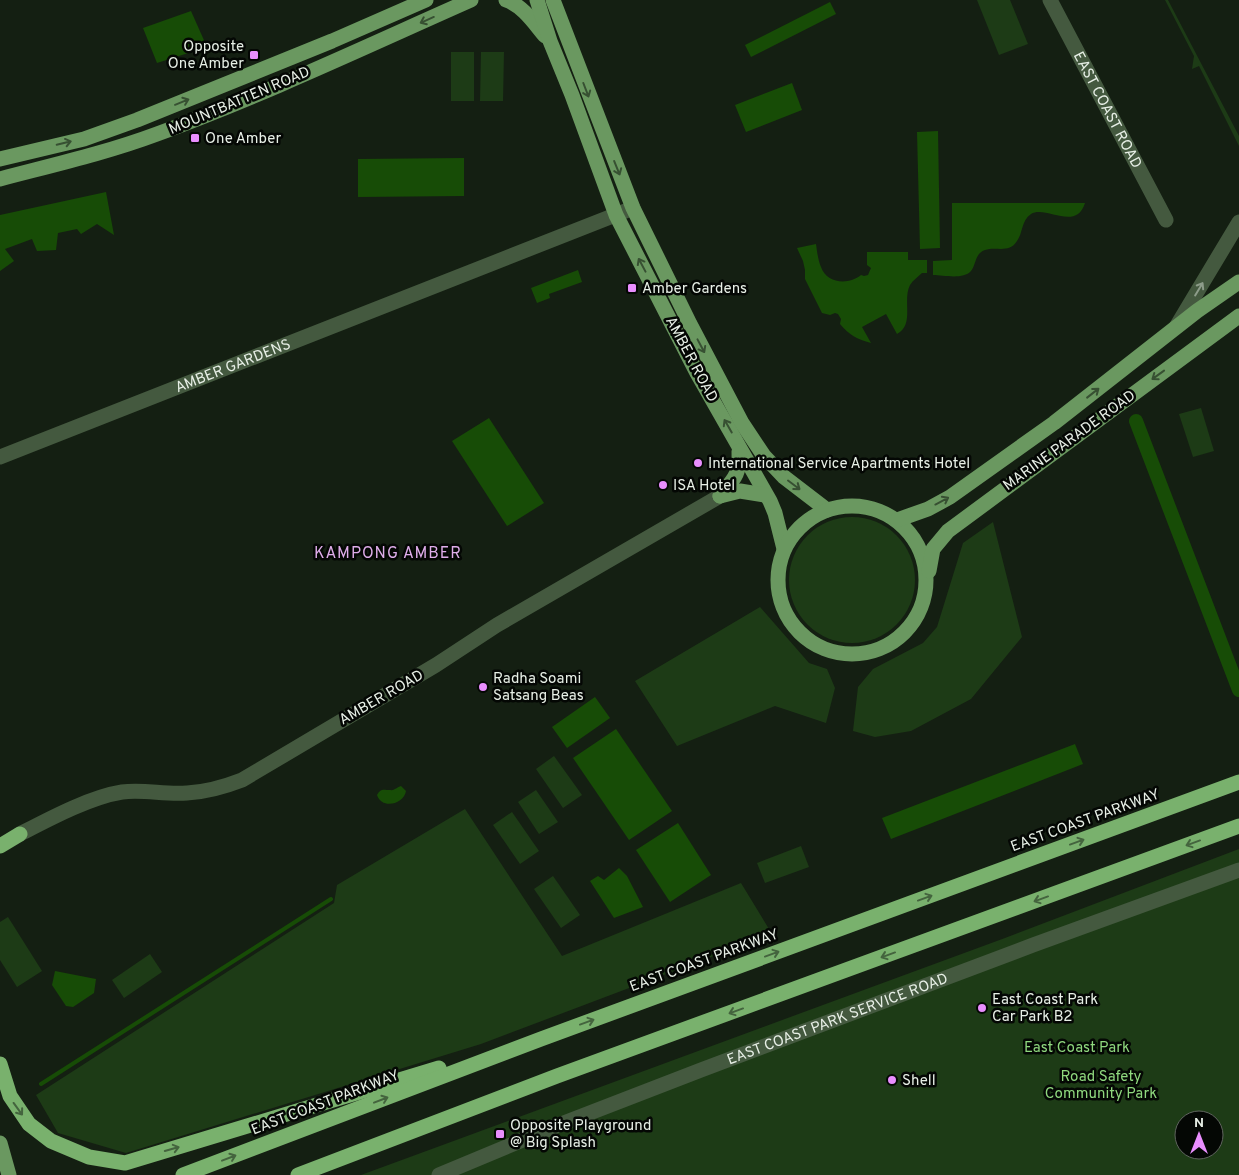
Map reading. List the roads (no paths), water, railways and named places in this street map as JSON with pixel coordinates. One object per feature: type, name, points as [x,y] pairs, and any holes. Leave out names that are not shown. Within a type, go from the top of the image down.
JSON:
[{"type":"highway","name":"EAST COAST PARKWAY","points":[[183,1175],[541,1039],[1239,782]]},
{"type":"highway","points":[[298,1175],[566,1073],[1239,826]]},
{"type":"highway","points":[[0,846],[20,834]]},
{"type":"highway","points":[[0,1064],[10,1096],[29,1124],[52,1141],[89,1157],[125,1162],[369,1088],[541,1039]]},
{"type":"main road","name":"MOUNTBATTEN ROAD","points":[[0,159],[84,138],[137,120],[332,41],[426,0]]},
{"type":"main road","name":"MOUNTBATTEN ROAD","points":[[0,179],[90,156],[182,125],[286,82],[471,0]]},
{"type":"main road","points":[[506,0],[522,10],[550,40]]},
{"type":"main road","name":"AMBER ROAD","points":[[537,0],[550,40],[616,215],[697,373],[775,513],[784,549]]},
{"type":"main road","name":"AMBER ROAD","points":[[553,0],[633,208],[690,324],[742,423],[764,456],[784,477],[827,510]]},
{"type":"main road","name":"MARINE PARADE ROAD","points":[[897,520],[928,509],[950,497],[1054,423],[1175,328],[1239,282]]},
{"type":"main road","name":"MARINE PARADE ROAD","points":[[927,585],[933,550],[948,531],[1239,316]]},
{"type":"main road","points":[[720,496],[734,480],[740,467],[739,446]]},
{"type":"main road","points":[[720,496],[740,491],[765,495]]},
{"type":"main road","name":"AMBER ROAD","points":[[851,506],[875,509],[897,520],[914,538],[925,560],[927,585],[922,606],[912,626],[895,641],[876,651],[853,655],[831,652],[811,642],[794,627],[782,608],[778,586],[778,567],[784,549],[795,532],[809,519],[827,510],[851,506]]},
{"type":"main road","points":[[0,841],[20,834]]},
{"type":"main road","points":[[0,1143],[9,1175]]},
{"type":"street","name":"EAST COAST ROAD","points":[[1050,0],[1166,220]]},
{"type":"street","name":"AMBER GARDENS","points":[[0,457],[633,208]]},
{"type":"street","name":"MARINE PARADE ROAD","points":[[1175,328],[1239,222]]},
{"type":"street","name":"AMBER ROAD","points":[[20,834],[62,813],[103,797],[122,792],[194,792],[219,789],[242,780],[436,665],[497,625],[720,496]]},
{"type":"street","name":"EAST COAST PARK SERVICE ROAD","points":[[439,1175],[556,1126],[701,1070],[1239,870]]},
{"type":"waterway","points":[[1136,421],[1239,690]]},
{"type":"waterway","points":[[41,1084],[331,899]]},
{"type":"place","name":"Opposite One Amber","points":[[254,55]]},
{"type":"place","name":"One Amber","points":[[195,138]]},
{"type":"place","name":"Amber Gardens","points":[[632,288]]},
{"type":"place","name":"International Service Apartments Hotel","points":[[698,463]]},
{"type":"place","name":"ISA Hotel","points":[[663,485]]},
{"type":"place","name":"Radha Soami Satsang Beas","points":[[483,687]]},
{"type":"place","name":"East Coast Park Car Park B2","points":[[982,1008]]},
{"type":"place","name":"Shell","points":[[892,1080]]},
{"type":"place","name":"Opposite Playground @ Big Splash","points":[[500,1134]]},
{"type":"district","name":"KAMPONG AMBER","points":[[388,552]]},
{"type":"park label","name":"East Coast Park","points":[[1077,1047]]},
{"type":"park label","name":"Road Safety Community Park","points":[[1101,1084]]}]
